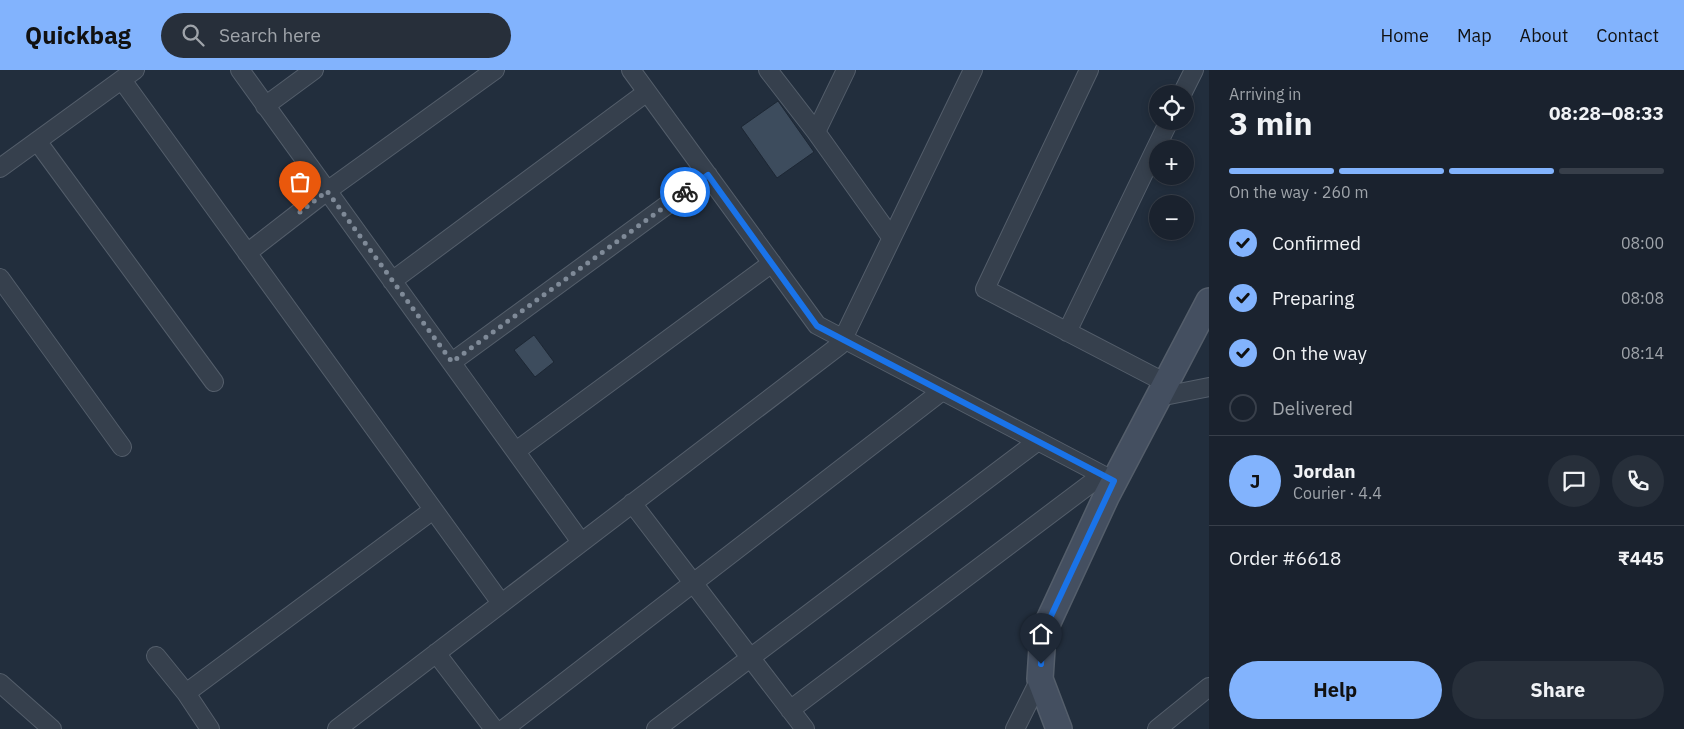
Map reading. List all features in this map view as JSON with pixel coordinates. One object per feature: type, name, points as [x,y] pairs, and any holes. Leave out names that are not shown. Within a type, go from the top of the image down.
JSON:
[{"type":"street","points":[[240,70],[582,542]]},
{"type":"street","points":[[266,106],[314,70]]},
{"type":"street","points":[[247,253],[327,191],[495,70]]},
{"type":"street","points":[[631,70],[817,326],[1108,478]]},
{"type":"street","points":[[768,70],[816,132],[891,237]]},
{"type":"street","points":[[816,132],[846,70]]},
{"type":"street","points":[[337,729],[840,345],[973,70]]},
{"type":"street","points":[[1089,70],[985,289],[1068,332],[1162,390],[1209,387]]},
{"type":"street","points":[[1186,85],[1194,70]]},
{"type":"street","points":[[0,168],[129,75],[247,253],[501,603]]},
{"type":"street","points":[[392,281],[647,92]]},
{"type":"street","points":[[1068,332],[1165,130]]},
{"type":"street","points":[[36,141],[214,382]]},
{"type":"street","points":[[452,362],[708,175]]},
{"type":"street","points":[[516,451],[772,263]]},
{"type":"street","points":[[0,278],[122,447]]},
{"type":"street","points":[[1015,729],[1040,680],[1043,633],[1108,478],[1162,390],[1209,300]]},
{"type":"street","points":[[504,729],[942,391]]},
{"type":"street","points":[[656,729],[1038,441]]},
{"type":"street","points":[[790,710],[1108,478]]},
{"type":"street","points":[[632,504],[805,729]]},
{"type":"street","points":[[186,693],[433,510]]},
{"type":"street","points":[[436,653],[494,729]]},
{"type":"street","points":[[156,656],[186,693],[210,729]]},
{"type":"street","points":[[1040,680],[1059,729]]},
{"type":"street","points":[[0,683],[52,729]]},
{"type":"street","points":[[1157,729],[1209,687]]},
{"type":"building","points":[[778,101],[814,152],[777,178],[741,127]]},
{"type":"building","points":[[534,335],[554,362],[535,377],[514,350]]},
{"type":"way so far","points":[[300,212],[327,191],[452,362],[685,192]]},
{"type":"route","points":[[685,192],[708,175],[817,326],[1114,481],[1043,633],[1041,664]]}]
